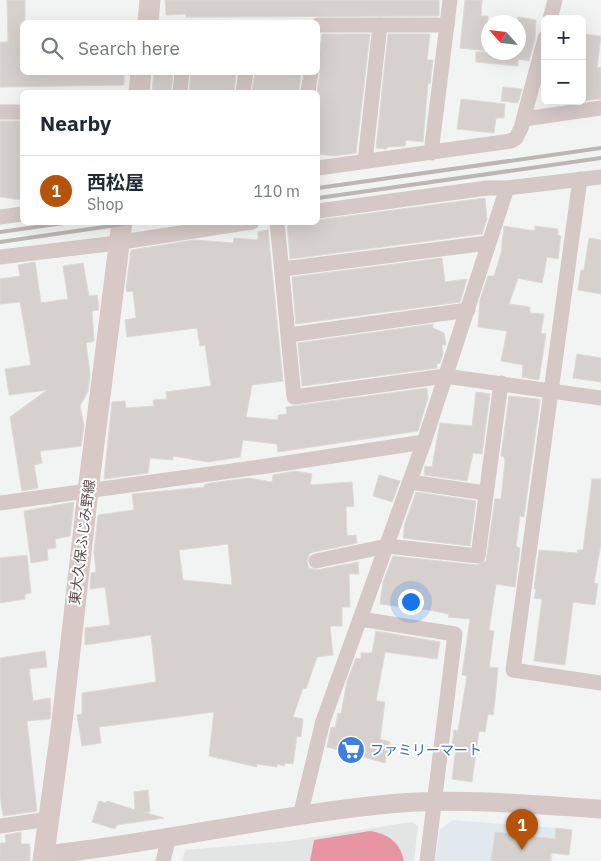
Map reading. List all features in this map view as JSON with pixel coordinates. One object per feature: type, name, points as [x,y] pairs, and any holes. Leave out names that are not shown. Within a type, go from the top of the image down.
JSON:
[{"type":"main road","points":[[148,20],[150,0]]},
{"type":"main road","points":[[139,90],[141,75]]},
{"type":"main road","name":"東大久保ふじみ野線","points":[[44,858],[121,232]]},
{"type":"street","points":[[430,153],[450,0]]},
{"type":"street","points":[[551,15],[555,0]]},
{"type":"street","points":[[320,25],[447,25]]},
{"type":"street","points":[[366,161],[380,25]]},
{"type":"street","points":[[320,168],[511,141],[520,133],[541,53]]},
{"type":"street","points":[[180,90],[182,75]]},
{"type":"street","points":[[243,90],[246,75]]},
{"type":"street","points":[[308,90],[311,75]]},
{"type":"street","points":[[524,119],[601,108]]},
{"type":"street","points":[[0,112],[20,112]]},
{"type":"street","points":[[320,211],[487,188],[507,188],[601,177]]},
{"type":"street","points":[[580,179],[513,670],[601,682],[601,694]]},
{"type":"street","points":[[300,816],[322,721],[424,442],[507,188]]},
{"type":"street","points":[[0,217],[20,214]]},
{"type":"street","points":[[0,257],[121,232],[213,225]]},
{"type":"street","points":[[277,225],[294,396],[445,376],[601,398]]},
{"type":"street","points":[[283,269],[488,242]]},
{"type":"street","points":[[289,336],[468,310]]},
{"type":"street","points":[[316,561],[387,546],[478,556],[501,383]]},
{"type":"street","points":[[0,503],[424,442]]},
{"type":"street","points":[[410,482],[485,493]]},
{"type":"street","points":[[360,619],[455,634],[427,861]]},
{"type":"street","points":[[44,858],[300,816],[434,801],[601,809]]},
{"type":"street","points":[[0,826],[49,819]]},
{"type":"street","points":[[163,861],[168,837]]},
{"type":"shaded area","points":[[453,820],[556,828],[552,861],[435,861],[440,829]]},
{"type":"shaded area","points":[[411,822],[418,826],[414,861],[182,861],[185,850],[289,841]]},
{"type":"shaded area","points":[[370,831],[382,834],[392,840],[400,849],[404,861],[310,861],[314,840]]},
{"type":"building","points":[[7,0],[25,0],[25,20],[20,20],[20,75],[124,75],[124,85],[0,87],[0,42],[8,42]]},
{"type":"building","points":[[165,0],[439,0],[439,16],[186,17],[186,14],[166,15]]},
{"type":"building","points":[[465,0],[482,0],[481,50],[460,48]]},
{"type":"building","points":[[526,18],[536,20],[535,39],[529,61],[524,60],[526,60]]},
{"type":"building","points":[[322,34],[370,34],[356,153],[334,156],[320,154],[320,90],[317,90],[320,75]]},
{"type":"building","points":[[388,34],[430,34],[427,60],[433,60],[430,84],[428,83],[423,142],[406,140],[405,146],[388,147],[386,149],[376,148]]},
{"type":"building","points":[[586,34],[601,36],[597,68],[601,67],[601,99],[586,101]]},
{"type":"building","points":[[476,52],[481,52],[481,60],[518,60],[518,66],[476,62]]},
{"type":"building","points":[[154,75],[173,75],[171,90],[152,90]]},
{"type":"building","points":[[191,75],[236,75],[234,90],[189,90]]},
{"type":"building","points":[[255,75],[301,75],[299,90],[252,90]]},
{"type":"building","points":[[503,87],[522,89],[518,103],[501,101]]},
{"type":"building","points":[[461,99],[505,104],[504,118],[496,118],[494,133],[457,129]]},
{"type":"building","points":[[0,121],[20,121],[20,200],[0,197]]},
{"type":"building","points":[[485,198],[487,219],[482,234],[290,259],[287,225],[320,225],[320,220]]},
{"type":"building","points":[[504,226],[535,231],[535,226],[558,229],[558,235],[561,236],[558,259],[547,257],[542,283],[518,278],[509,304],[530,307],[530,313],[544,314],[541,333],[546,334],[539,380],[522,377],[523,365],[501,361],[507,331],[478,327],[480,300],[488,276],[494,276],[501,253]]},
{"type":"building","points":[[268,230],[283,381],[252,385],[246,417],[278,420],[278,415],[287,414],[286,407],[427,388],[428,398],[418,431],[278,452],[277,444],[243,440],[240,457],[208,462],[173,456],[173,460],[150,458],[148,473],[104,479],[112,402],[125,401],[126,408],[154,406],[153,400],[167,399],[166,392],[211,386],[205,345],[200,346],[197,328],[127,337],[125,320],[136,318],[133,291],[127,292],[126,288],[131,250],[194,240],[233,243],[234,238],[258,240],[258,232]]},
{"type":"building","points":[[589,238],[601,240],[601,294],[578,290],[581,270],[584,270]]},
{"type":"building","points":[[442,258],[445,282],[467,279],[460,302],[296,324],[292,277]]},
{"type":"building","points":[[35,262],[41,303],[68,299],[63,266],[83,263],[89,296],[97,295],[99,307],[98,310],[92,311],[94,341],[86,343],[90,374],[88,391],[80,406],[84,426],[81,446],[40,451],[42,463],[34,465],[38,488],[22,491],[10,417],[47,390],[9,395],[5,369],[31,365],[20,302],[0,304],[0,279],[20,276],[18,265]]},
{"type":"building","points":[[433,324],[433,328],[444,333],[446,345],[442,345],[443,354],[440,363],[437,364],[437,368],[302,386],[298,343]]},
{"type":"building","points":[[577,354],[601,358],[601,382],[573,378]]},
{"type":"building","points":[[476,392],[490,394],[482,454],[473,453],[467,481],[424,475],[425,466],[432,467],[440,423],[472,426]]},
{"type":"building","points":[[509,396],[539,399],[540,401],[524,517],[520,516],[516,546],[520,548],[515,587],[496,584],[489,630],[494,631],[489,667],[498,668],[495,700],[493,715],[488,714],[485,732],[479,731],[472,782],[452,779],[456,747],[452,746],[454,730],[458,731],[467,676],[462,675],[470,619],[448,617],[449,614],[429,610],[380,604],[383,582],[393,556],[477,565],[486,561],[495,499],[501,499],[505,461],[504,457],[501,456]]},
{"type":"building","points":[[295,471],[312,474],[310,485],[352,482],[354,506],[346,507],[347,536],[356,535],[357,543],[309,554],[307,562],[309,568],[317,570],[358,562],[359,574],[349,574],[350,607],[342,607],[342,626],[330,626],[333,655],[317,657],[306,689],[303,688],[293,717],[303,719],[301,737],[297,736],[293,764],[285,763],[285,766],[277,764],[277,767],[257,764],[257,767],[209,756],[214,712],[99,727],[101,743],[82,746],[77,715],[82,714],[82,693],[156,682],[151,635],[85,645],[85,628],[110,625],[105,587],[90,589],[91,573],[96,572],[94,552],[98,515],[134,510],[132,494],[205,487],[204,485],[210,483],[249,478],[272,482],[273,475]],"holes":[[[228,544],[232,585],[183,580],[179,550]]]},
{"type":"building","points":[[379,475],[400,481],[392,502],[373,496]]},
{"type":"building","points":[[592,479],[601,479],[601,544],[594,583],[598,584],[595,605],[573,602],[565,665],[534,661],[542,599],[534,598],[539,550],[577,553],[578,550],[583,550]]},
{"type":"building","points":[[416,492],[476,501],[470,546],[403,538],[405,523]]},
{"type":"building","points":[[74,502],[70,536],[55,539],[56,548],[47,549],[48,560],[31,563],[24,511]]},
{"type":"building","points":[[27,555],[31,593],[25,594],[25,599],[0,603],[0,558]]},
{"type":"building","points":[[376,631],[440,642],[437,659],[385,652],[376,701],[385,702],[380,739],[390,742],[385,763],[327,747],[331,727],[335,728],[338,713],[341,714],[347,681],[356,658],[361,659],[361,653],[372,653]]},
{"type":"building","points":[[45,651],[47,667],[29,669],[33,701],[50,698],[51,707],[50,719],[27,721],[37,811],[3,816],[0,795],[0,658]]},
{"type":"building","points":[[148,790],[150,812],[144,812],[164,818],[117,825],[115,829],[92,822],[99,801],[106,803],[107,801],[135,810],[134,792]]},
{"type":"building","points":[[556,828],[572,830],[569,855],[551,853],[550,861],[491,861],[495,832],[555,839]]},
{"type":"building","points":[[21,832],[21,844],[29,844],[30,847],[30,861],[0,861],[0,843],[6,843],[5,835]]},
{"type":"railway","points":[[320,188],[601,148]]},
{"type":"railway","points":[[320,198],[601,158]]},
{"type":"railway","points":[[0,232],[50,225]]},
{"type":"railway","points":[[0,242],[117,225]]},
{"type":"place","name":"ファミリーマート","points":[[351,750]]},
{"type":"place","name":"西松屋","points":[[522,850]]}]
